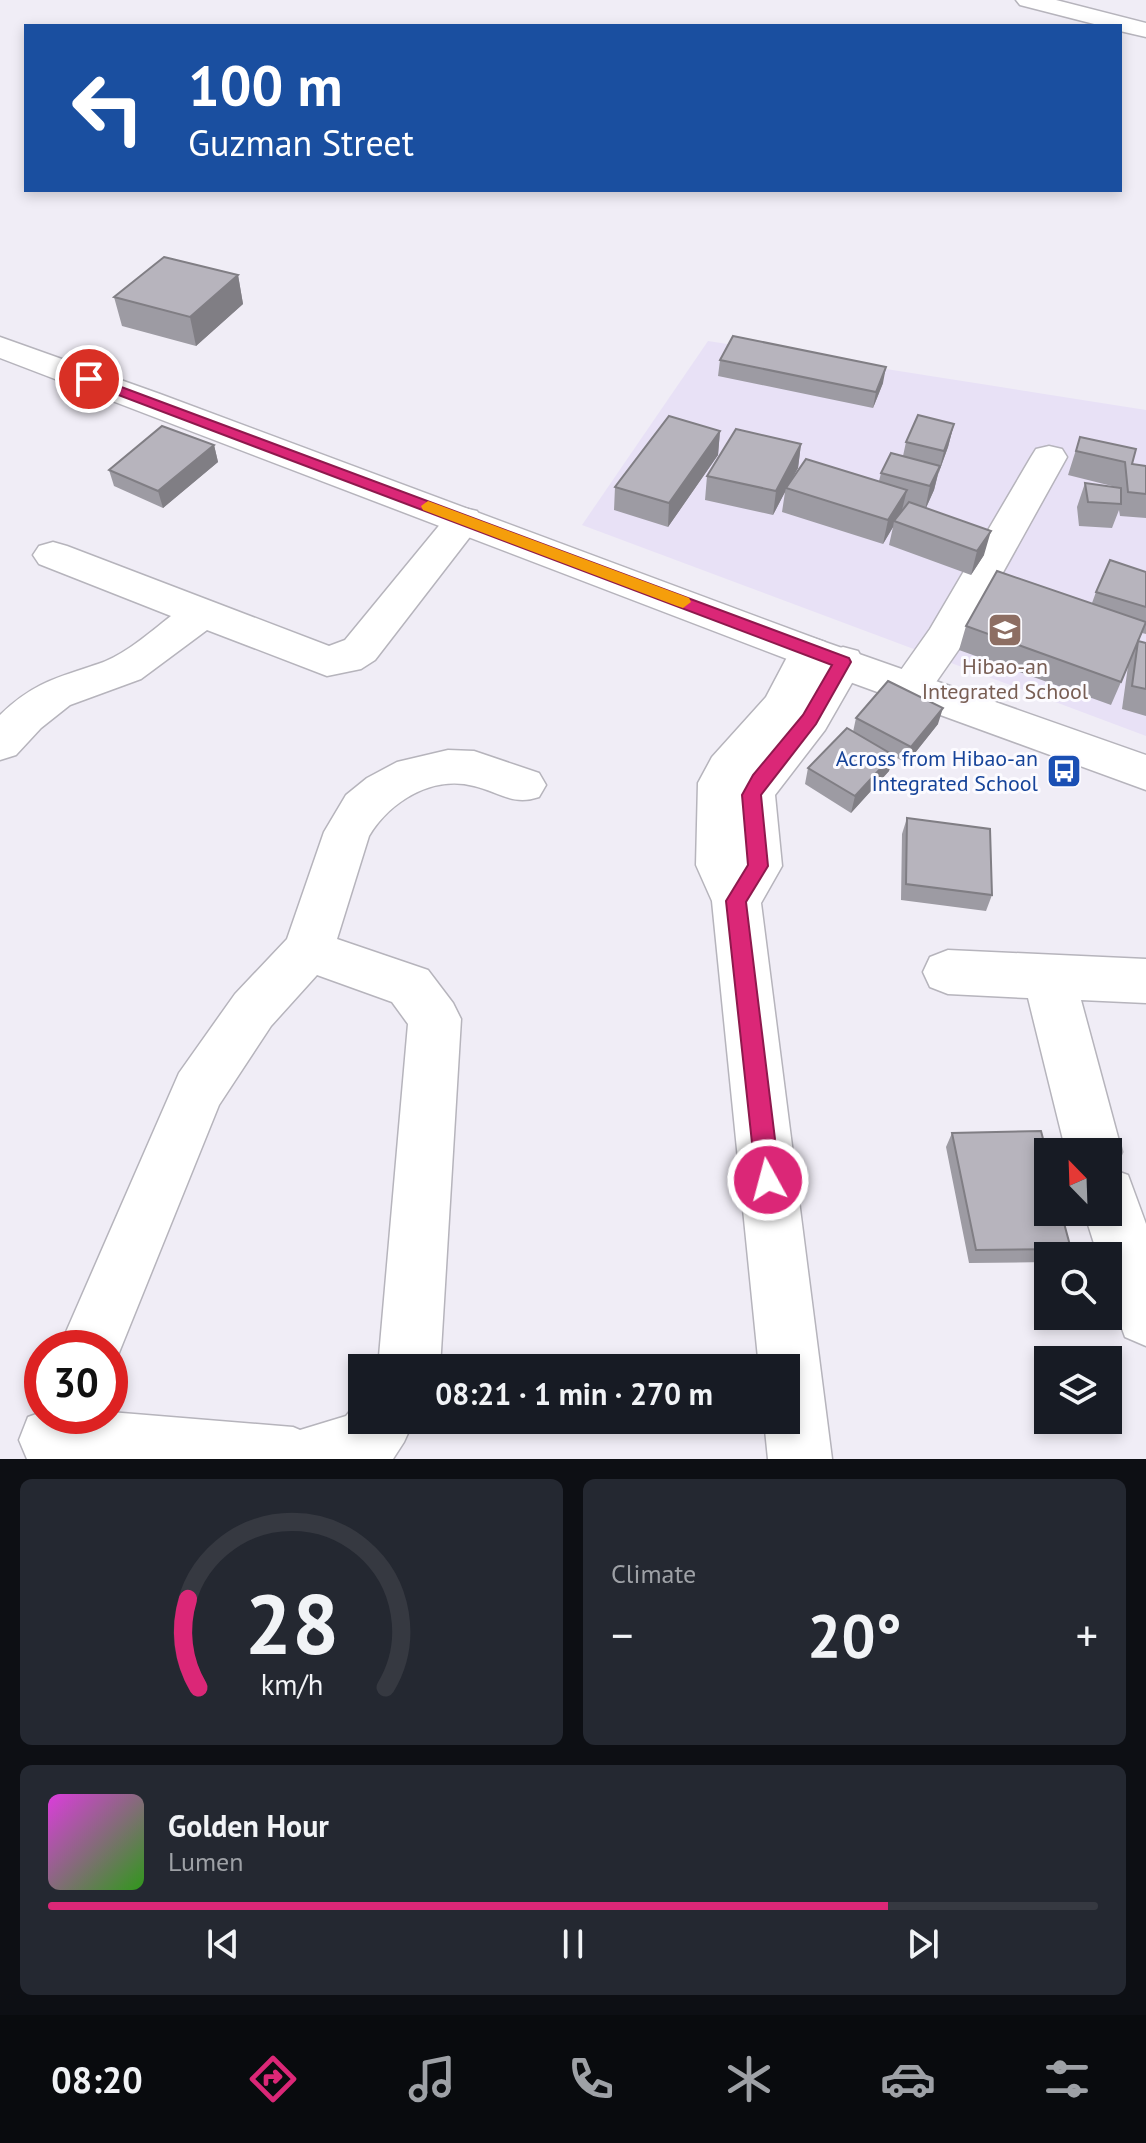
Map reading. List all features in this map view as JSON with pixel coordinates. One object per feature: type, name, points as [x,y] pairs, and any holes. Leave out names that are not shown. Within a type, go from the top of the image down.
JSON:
[{"type":"street","points":[[1028,0],[1146,30]]},
{"type":"street","points":[[0,347],[826,657],[1146,773]]},
{"type":"street","points":[[910,687],[945,639],[1049,457]]},
{"type":"street","points":[[53,555],[327,661],[346,658],[360,650],[464,520]]},
{"type":"street","points":[[0,743],[30,710],[48,697],[76,684],[112,675],[144,658],[200,614]]},
{"type":"street","points":[[800,1459],[736,901],[758,866],[752,795],[760,780],[810,719],[826,657]]},
{"type":"street","points":[[98,1330],[198,1091],[253,1010],[308,950],[347,832],[362,808],[383,790],[413,774],[448,767],[474,768],[523,785]]},
{"type":"street","points":[[308,950],[410,986],[435,1019],[410,1354]]},
{"type":"street","points":[[948,972],[1146,981]]},
{"type":"street","points":[[1049,977],[1090,1138]]},
{"type":"street","points":[[1118,1226],[1146,1316]]},
{"type":"street","points":[[308,1459],[366,1442],[372,1434]]},
{"type":"street","points":[[52,1438],[293,1459]]},
{"type":"shaded area","name":"Hibao-an Integrated School","points":[[708,341],[1146,410],[1146,736],[582,525]]},
{"type":"building","points":[[164,257],[238,275],[190,317],[114,297]]},
{"type":"building","points":[[733,336],[886,367],[876,392],[720,360]]},
{"type":"building","points":[[918,415],[954,424],[944,451],[906,442]]},
{"type":"building","points":[[669,416],[720,431],[669,503],[615,487]]},
{"type":"building","points":[[162,426],[214,445],[158,491],[109,470]]},
{"type":"building","points":[[736,429],[801,444],[776,491],[707,476]]},
{"type":"building","points":[[1080,437],[1136,449],[1132,464],[1146,466],[1146,494],[1128,492],[1125,462],[1076,451]]},
{"type":"building","points":[[891,453],[940,466],[930,486],[881,473]]},
{"type":"building","points":[[806,459],[907,490],[888,520],[786,488]]},
{"type":"building","points":[[1085,483],[1121,488],[1121,504],[1088,502]]},
{"type":"building","points":[[909,502],[991,531],[977,551],[894,521]]},
{"type":"building","points":[[1110,560],[1146,572],[1146,607],[1096,592]]},
{"type":"building","points":[[997,571],[1146,622],[1121,682],[966,626]]},
{"type":"building","points":[[1138,641],[1146,643],[1146,689],[1132,686]]},
{"type":"building","points":[[888,681],[943,708],[911,747],[856,718]]},
{"type":"building","points":[[847,728],[893,755],[855,796],[808,768]]},
{"type":"building","points":[[907,818],[990,829],[992,895],[906,884]]},
{"type":"building","points":[[1041,1131],[1043,1138],[1034,1138],[1034,1226],[1065,1226],[1069,1242],[1034,1242],[1034,1249],[976,1250],[952,1133]]},
{"type":"slow traffic","points":[[428,506],[683,602]]},
{"type":"place","name":"Hibao-an Integrated School","points":[[1005,630]]},
{"type":"place","name":"Across from Hibao-an Integrated School","points":[[1064,771]]},
{"type":"route","points":[[89,379],[843,662],[810,719],[760,780],[752,795],[758,866],[736,901],[768,1180]]}]
